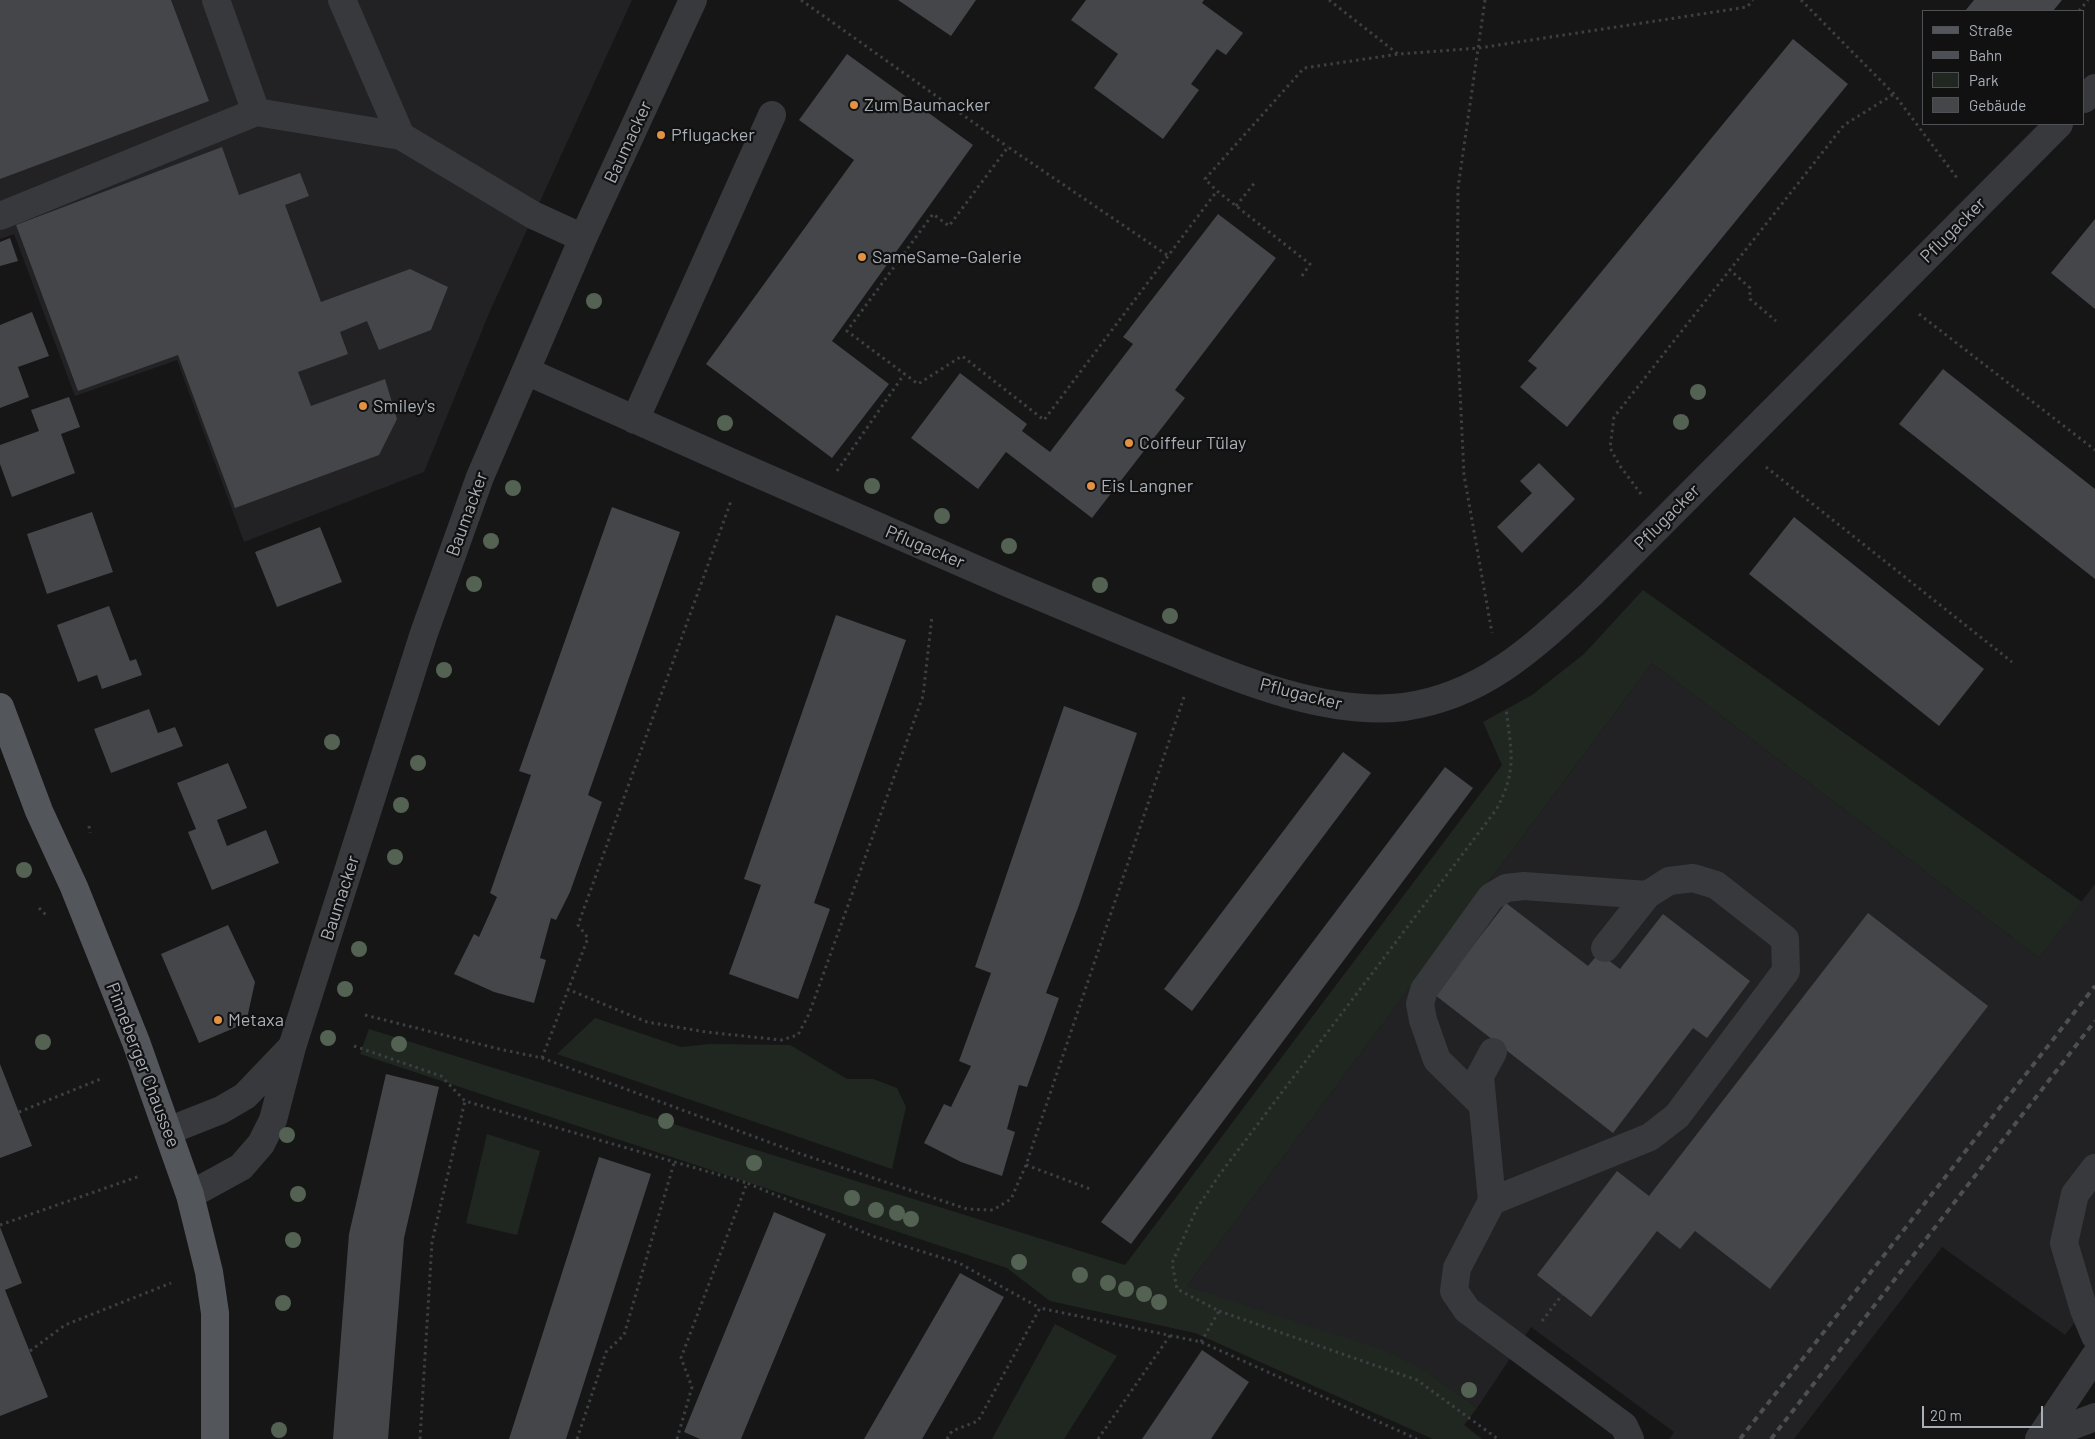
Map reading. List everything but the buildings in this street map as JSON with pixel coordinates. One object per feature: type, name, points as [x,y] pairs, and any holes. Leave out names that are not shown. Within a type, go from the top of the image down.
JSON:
[{"type":"main road","name":"Pinneberger Chaussee","points":[[0,708],[39,811],[74,887],[168,1131],[190,1195],[205,1255],[215,1312],[215,1439]]},
{"type":"street","points":[[216,0],[256,112]]},
{"type":"street","points":[[342,0],[401,136]]},
{"type":"street","name":"Baumacker","points":[[190,1195],[241,1167],[261,1144],[273,1120],[292,1047],[424,633],[480,477],[583,238],[692,0]]},
{"type":"street","points":[[2085,98],[2095,88]]},
{"type":"street","points":[[0,216],[256,112],[401,136],[532,215],[583,238]]},
{"type":"street","points":[[635,420],[772,115]]},
{"type":"street","name":"Pflugacker","points":[[526,371],[763,478],[1050,601],[1240,678],[1313,700],[1352,707],[1403,707],[1453,695],[1500,672],[1540,641],[1591,594],[2058,125]]},
{"type":"street","points":[[1492,1201],[1650,1137],[1677,1116],[1786,972],[1785,939],[1716,885],[1693,878],[1669,881],[1647,895],[1606,948]]},
{"type":"street","points":[[1482,1104],[1437,1060],[1423,1020],[1420,1004],[1424,990],[1491,897],[1506,888],[1524,886],[1647,895]]},
{"type":"street","name":"Baumacker","points":[[168,1131],[222,1110],[245,1096],[267,1076],[292,1047]]},
{"type":"street","points":[[1493,1052],[1480,1076],[1492,1201],[1458,1268],[1454,1292],[1467,1310],[1624,1426],[1630,1439]]},
{"type":"street","points":[[2095,1168],[2075,1194],[2064,1243],[2084,1310],[2095,1336]]},
{"type":"street","points":[[2040,1438],[2095,1356]]},
{"type":"street","points":[[2040,1438],[2095,1418]]},
{"type":"path","points":[[801,0],[1167,255]]},
{"type":"path","points":[[1329,0],[1399,54]]},
{"type":"path","points":[[1485,0],[1458,188],[1457,328],[1464,475],[1492,634]]},
{"type":"path","points":[[1302,276],[1310,264],[1216,191],[1205,179],[1304,68],[1399,54],[1479,48],[1747,7],[1753,0]]},
{"type":"path","points":[[1801,0],[1894,94],[1960,183]]},
{"type":"path","points":[[2080,10],[2088,0]]},
{"type":"path","points":[[1646,502],[1620,466],[1610,448],[1614,417],[1844,125],[1894,94]]},
{"type":"path","points":[[1008,146],[949,226],[933,214],[847,331],[918,384],[962,356],[1044,420],[1216,191]]},
{"type":"path","points":[[1236,206],[1256,181]]},
{"type":"path","points":[[1729,269],[1750,288],[1750,299],[1776,321]]},
{"type":"path","points":[[1918,314],[2095,450]]},
{"type":"path","points":[[834,475],[905,374]]},
{"type":"path","points":[[1765,467],[2012,662]]},
{"type":"path","points":[[542,1058],[588,938],[578,925],[732,500]]},
{"type":"path","points":[[567,990],[648,1022],[706,1032],[781,1040],[798,1035],[809,1014],[923,696],[932,616]]},
{"type":"path","points":[[366,1015],[542,1058],[801,1154],[967,1209],[994,1210],[1012,1199],[1026,1165],[1188,686]]},
{"type":"path","points":[[1498,1439],[1417,1380],[1219,1310],[1177,1289],[1172,1263],[1197,1208],[1220,1174],[1496,810],[1504,794],[1512,762],[1506,704]]},
{"type":"path","points":[[354,1046],[441,1076],[465,1101],[747,1183],[875,1238],[959,1263],[1040,1308],[1171,1334],[1201,1342],[1417,1439]]},
{"type":"path","points":[[19,1112],[103,1078]]},
{"type":"path","points":[[420,1439],[432,1242],[465,1101]]},
{"type":"path","points":[[577,1439],[606,1352],[624,1335],[674,1163]]},
{"type":"path","points":[[1026,1165],[1093,1190]]},
{"type":"path","points":[[0,1225],[140,1176]]},
{"type":"path","points":[[677,1439],[692,1387],[681,1358],[747,1183]]},
{"type":"path","points":[[30,1351],[65,1326],[171,1283]]},
{"type":"path","points":[[947,1439],[952,1431],[978,1421],[1040,1308]]},
{"type":"path","points":[[1201,1342],[1219,1310]]},
{"type":"path","points":[[1098,1439],[1171,1334]]},
{"type":"shaded area","points":[[0,0],[632,0],[490,311],[424,472],[244,542],[177,360],[75,396],[14,234],[0,239]]},
{"type":"shaded area","points":[[1652,663],[2039,958],[2095,884],[2095,1296],[2065,1335],[1942,1247],[1794,1439],[1669,1439],[1674,1432],[1531,1327],[1477,1408],[1429,1373],[1187,1286]]},
{"type":"green space","points":[[1643,590],[2082,902],[2039,958],[1652,663],[1187,1286],[1383,1350],[1429,1373],[1477,1408],[1464,1425],[1482,1439],[1433,1439],[1195,1333],[1050,1301],[1007,1268],[360,1054],[369,1029],[1125,1265],[1502,765],[1483,722],[1532,695],[1584,654]]},
{"type":"green space","points":[[595,1018],[681,1047],[710,1044],[790,1045],[847,1079],[873,1079],[897,1088],[906,1107],[892,1169],[557,1054]]},
{"type":"green space","points":[[487,1134],[540,1151],[517,1235],[466,1223]]},
{"type":"green space","points":[[1055,1324],[1117,1356],[1064,1439],[992,1439]]},
{"type":"railway","points":[[1740,1439],[2095,986]]},
{"type":"railway","points":[[1771,1439],[2095,1021]]},
{"type":"place","name":"Zum Baumacker","points":[[854,105]]},
{"type":"place","name":"Pflugacker","points":[[661,135]]},
{"type":"place","name":"SameSame-Galerie","points":[[862,257]]},
{"type":"place","name":"Smiley's","points":[[363,406]]},
{"type":"place","name":"Coiffeur Tülay","points":[[1129,443]]},
{"type":"place","name":"Eis Langner","points":[[1091,486]]},
{"type":"place","name":"Metaxa","points":[[218,1020]]}]
